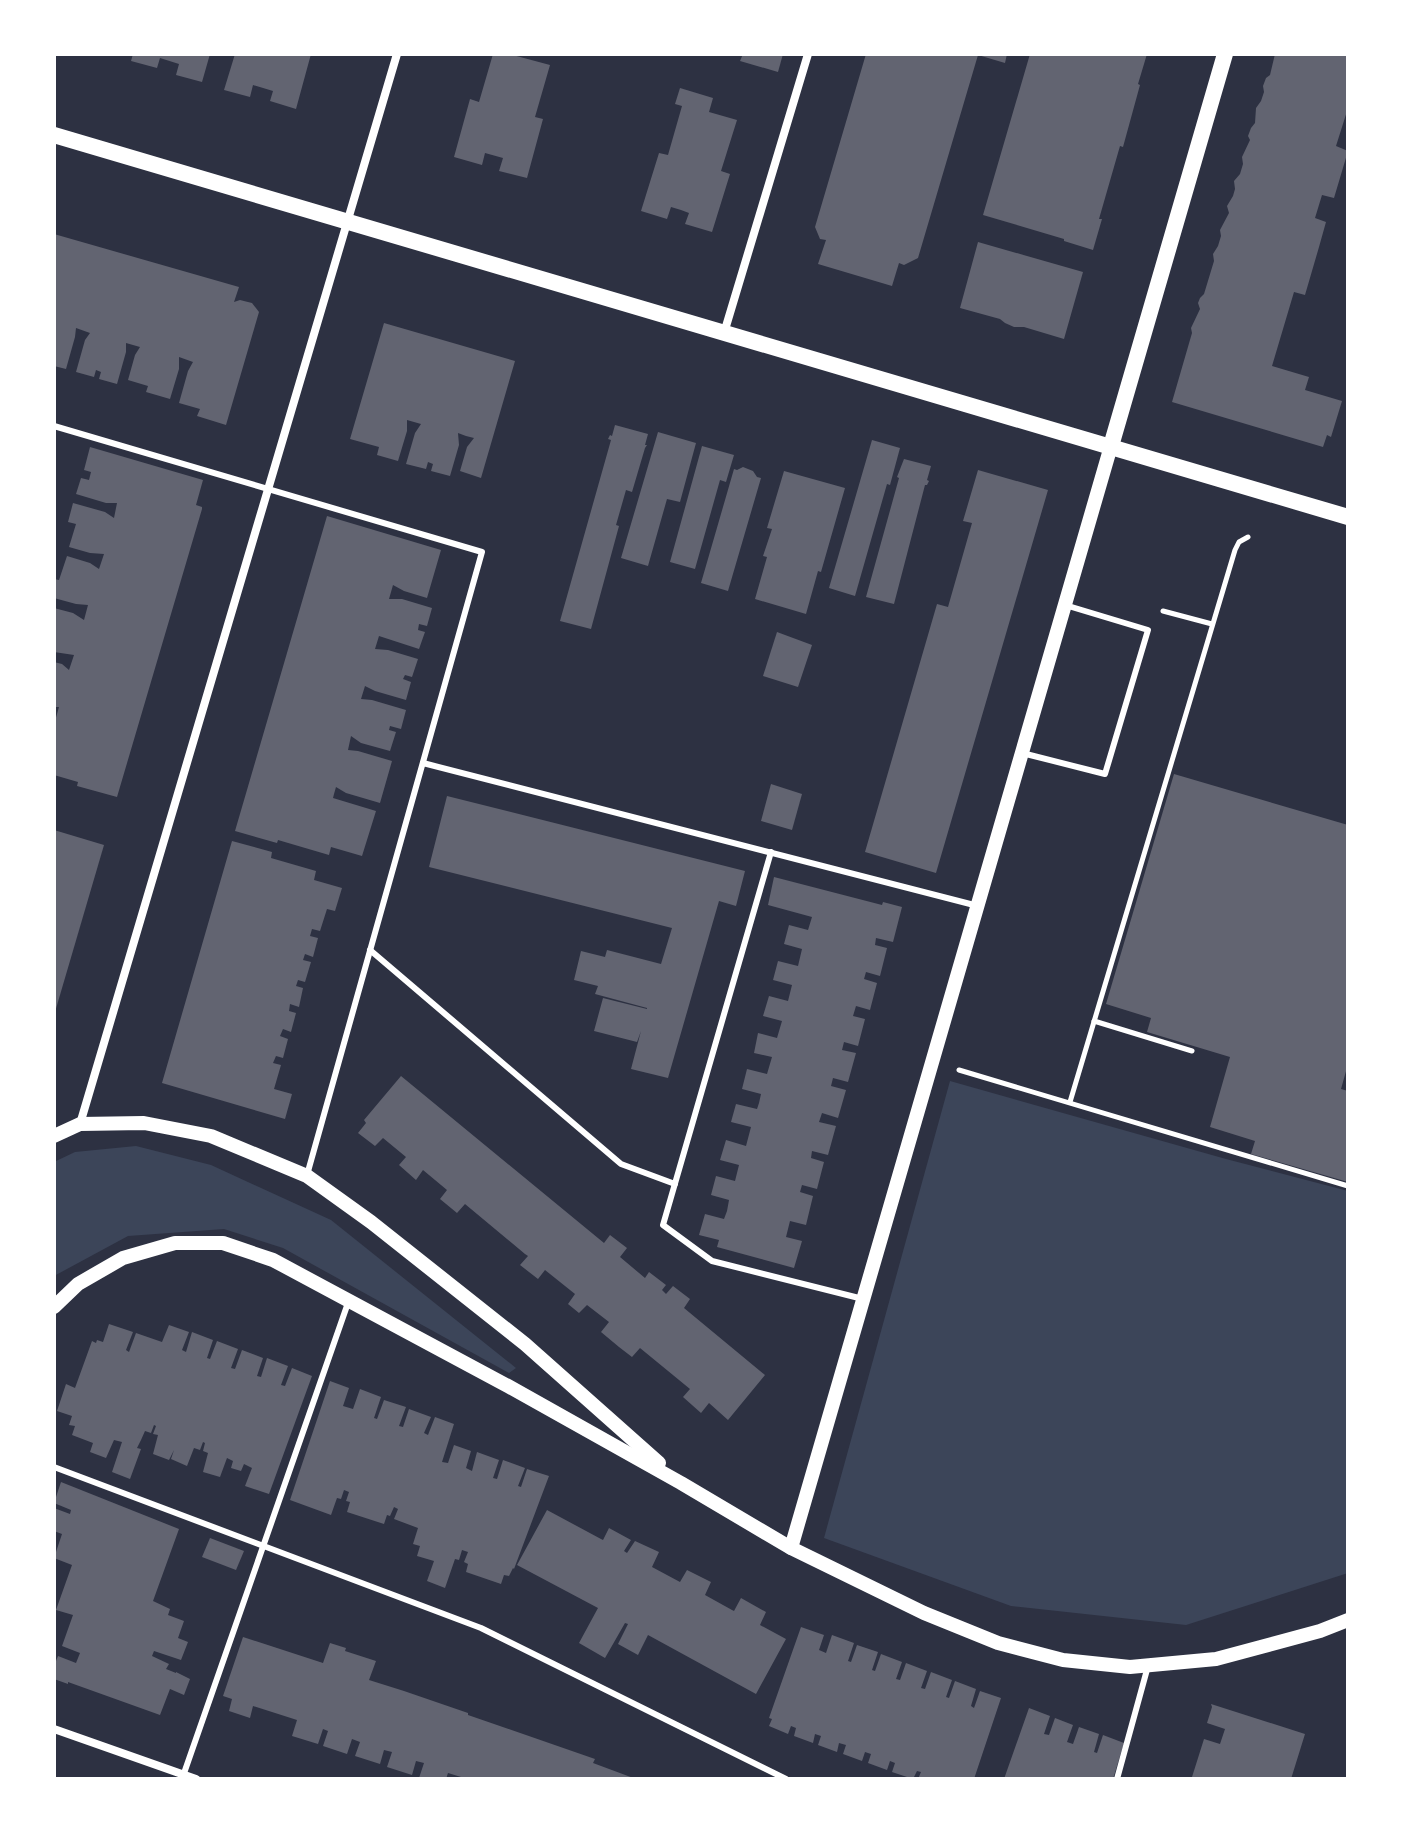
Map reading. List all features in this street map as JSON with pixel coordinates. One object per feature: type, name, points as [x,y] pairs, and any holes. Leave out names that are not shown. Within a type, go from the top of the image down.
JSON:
[{"type":"main road","points":[[1111,446],[1225,54]]},
{"type":"main road","points":[[54,135],[1348,517]]},
{"type":"street","points":[[80,1124],[397,54]]},
{"type":"street","points":[[724,333],[808,54]]},
{"type":"street","points":[[791,1548],[1111,446]]},
{"type":"street","points":[[54,1136],[80,1124],[144,1123],[211,1136],[307,1176],[371,1222],[525,1344],[681,1483]]},
{"type":"street","points":[[54,1307],[78,1284],[123,1258],[175,1243],[223,1243],[273,1260],[508,1386],[791,1548],[924,1613],[998,1643],[1063,1660],[1130,1667],[1216,1659],[1320,1631],[1348,1620]]},
{"type":"street","points":[[54,1729],[182,1777],[196,1779]]},
{"type":"lane","points":[[54,426],[482,552],[307,1176]]},
{"type":"lane","points":[[1022,753],[1105,774],[1148,630],[1065,605]]},
{"type":"lane","points":[[423,763],[978,906]]},
{"type":"lane","points":[[771,852],[663,1225],[712,1261],[863,1299]]},
{"type":"lane","points":[[370,950],[621,1164],[675,1184]]},
{"type":"lane","points":[[182,1777],[349,1300]]},
{"type":"lane","points":[[54,1467],[481,1628],[786,1779]]},
{"type":"lane","points":[[1117,1779],[1148,1666]]},
{"type":"path","points":[[1070,1102],[1235,550],[1239,542],[1248,537]]},
{"type":"path","points":[[1094,1021],[1192,1051]]},
{"type":"path","points":[[959,1070],[1348,1186]]},
{"type":"shaded area","points":[[950,1081],[1348,1191],[1348,1573],[1186,1625],[1011,1606],[824,1538]]},
{"type":"shaded area","points":[[136,1146],[211,1165],[331,1220],[516,1368],[509,1373],[283,1248],[224,1229],[128,1236],[54,1276],[54,1162],[75,1152]]},
{"type":"building","points":[[133,54],[210,54],[202,82],[176,75],[179,64],[160,58],[157,68],[131,61]]},
{"type":"building","points":[[235,54],[311,54],[296,109],[270,101],[273,91],[253,85],[250,97],[224,90]]},
{"type":"building","points":[[493,54],[509,54],[550,65],[535,117],[543,119],[527,178],[499,171],[503,158],[485,153],[482,165],[454,157],[470,99],[479,102]]},
{"type":"building","points":[[743,54],[783,54],[778,72],[740,61]]},
{"type":"building","points":[[866,54],[1007,54],[1005,63],[978,55],[918,258],[904,265],[899,263],[892,286],[818,264],[826,240],[820,239],[815,227]]},
{"type":"building","points":[[1030,54],[1147,54],[1123,147],[1120,146],[1099,219],[1102,219],[1093,250],[983,215]]},
{"type":"building","points":[[1275,54],[1348,54],[1348,108],[1336,146],[1348,151],[1334,198],[1322,195],[1315,218],[1326,222],[1305,295],[1294,292],[1272,366],[1309,377],[1305,390],[1342,401],[1331,437],[1327,435],[1323,447],[1172,402],[1191,328],[1200,309],[1198,303],[1204,294],[1214,261],[1213,254],[1221,236],[1220,230],[1229,213],[1227,206],[1235,189],[1234,181],[1240,174],[1242,157],[1250,140],[1248,136],[1255,123],[1256,108]]},
{"type":"building","points":[[680,88],[713,98],[709,112],[737,120],[721,171],[730,174],[712,232],[685,224],[689,213],[671,207],[667,219],[641,211],[659,153],[668,155],[682,106],[675,104]]},
{"type":"building","points":[[54,234],[239,287],[234,302],[252,303],[259,312],[226,425],[197,416],[200,409],[179,403],[193,362],[179,357],[179,369],[170,399],[146,392],[148,386],[128,380],[140,347],[126,343],[117,384],[99,379],[101,372],[96,370],[94,377],[76,372],[90,333],[76,328],[66,369],[54,366]]},
{"type":"building","points":[[978,242],[1083,272],[1064,339],[1014,327],[1000,319],[960,308]]},
{"type":"building","points":[[384,323],[515,361],[481,478],[460,471],[467,447],[474,438],[458,433],[459,445],[450,476],[431,471],[433,464],[428,462],[426,469],[406,464],[415,433],[421,424],[407,420],[398,461],[377,455],[379,447],[350,439]]},
{"type":"building","points":[[615,425],[648,434],[647,445],[632,492],[626,490],[591,629],[560,621],[611,440],[608,439]]},
{"type":"building","points":[[658,432],[696,443],[680,502],[667,499],[648,566],[621,558]]},
{"type":"building","points":[[872,440],[900,448],[855,596],[829,588]]},
{"type":"building","points":[[702,446],[734,455],[726,482],[720,480],[695,569],[670,562]]},
{"type":"building","points":[[90,447],[203,480],[196,505],[202,509],[117,797],[77,786],[78,782],[54,775],[54,719],[59,707],[54,707],[54,662],[69,670],[74,655],[54,652],[54,608],[73,613],[84,620],[88,605],[54,598],[54,579],[59,580],[67,556],[99,569],[104,554],[69,547],[76,524],[68,522],[73,503],[105,512],[114,518],[117,503],[76,494],[81,478],[89,480],[91,472],[84,470]]},
{"type":"building","points":[[904,459],[931,466],[894,604],[866,597]]},
{"type":"building","points":[[743,467],[761,478],[728,591],[701,583],[734,469]]},
{"type":"building","points":[[978,470],[1048,490],[936,873],[865,852],[937,604],[948,607],[972,523],[963,521]]},
{"type":"building","points":[[784,471],[845,488],[806,614],[755,599],[772,529],[767,528]]},
{"type":"building","points":[[327,516],[441,550],[427,598],[393,585],[389,599],[402,599],[432,608],[427,626],[419,624],[418,630],[425,632],[419,649],[379,636],[375,649],[418,659],[412,677],[405,675],[403,679],[411,682],[406,700],[365,686],[361,699],[406,710],[401,729],[390,726],[389,730],[396,732],[390,751],[361,743],[351,736],[348,750],[392,761],[380,803],[336,787],[334,794],[333,798],[376,811],[362,856],[331,847],[329,855],[235,831]]},
{"type":"building","points":[[777,632],[812,645],[798,687],[763,676]]},
{"type":"building","points":[[1174,774],[1348,825],[1348,1064],[1341,1089],[1348,1091],[1348,1182],[1251,1154],[1255,1141],[1210,1127],[1230,1057],[1147,1032],[1151,1018],[1106,1004]]},
{"type":"building","points":[[771,784],[802,794],[792,830],[761,821]]},
{"type":"building","points":[[447,796],[745,871],[736,906],[719,901],[668,1078],[631,1069],[641,1031],[637,1042],[594,1031],[603,998],[647,1008],[595,994],[598,986],[574,980],[581,951],[605,957],[607,950],[661,964],[672,928],[429,867]]},
{"type":"building","points":[[54,830],[104,845],[55,1012],[54,1011]]},
{"type":"building","points":[[232,841],[272,852],[271,858],[316,871],[314,880],[342,888],[335,911],[327,909],[320,931],[312,929],[310,936],[318,938],[313,957],[305,954],[303,960],[311,962],[305,982],[298,980],[296,986],[303,988],[299,1007],[290,1004],[289,1011],[296,1013],[291,1032],[283,1029],[280,1036],[288,1039],[283,1058],[276,1056],[273,1063],[281,1065],[274,1089],[292,1094],[285,1119],[162,1083]]},
{"type":"building","points":[[774,877],[882,905],[883,902],[902,907],[893,942],[876,938],[875,945],[887,948],[880,976],[866,972],[864,979],[877,983],[870,1010],[856,1006],[853,1016],[865,1019],[858,1046],[844,1042],[842,1050],[856,1053],[848,1082],[833,1078],[831,1086],[846,1090],[838,1118],[822,1113],[819,1122],[836,1126],[828,1155],[812,1151],[811,1158],[824,1162],[817,1189],[802,1185],[800,1192],[813,1196],[806,1225],[790,1221],[786,1237],[802,1241],[794,1268],[717,1247],[719,1240],[699,1235],[705,1214],[724,1219],[727,1211],[729,1200],[711,1195],[716,1176],[735,1181],[739,1165],[720,1160],[726,1140],[746,1146],[751,1127],[731,1122],[736,1104],[757,1109],[759,1103],[761,1094],[742,1089],[747,1069],[767,1074],[772,1057],[754,1053],[758,1033],[777,1038],[782,1021],[763,1016],[769,996],[788,1001],[792,985],[773,980],[778,961],[798,966],[802,949],[784,944],[789,925],[808,930],[812,917],[768,905]]},
{"type":"building","points":[[401,1076],[604,1243],[610,1235],[627,1248],[620,1257],[645,1278],[649,1272],[666,1285],[662,1290],[666,1294],[673,1286],[690,1299],[684,1308],[765,1375],[728,1420],[709,1403],[701,1413],[683,1397],[690,1389],[640,1348],[632,1357],[619,1347],[601,1332],[609,1322],[587,1305],[579,1313],[568,1304],[575,1294],[545,1270],[538,1279],[520,1265],[528,1256],[465,1204],[457,1213],[440,1199],[447,1190],[423,1170],[416,1180],[399,1165],[406,1157],[383,1138],[375,1146],[358,1133],[366,1123],[364,1120]]},
{"type":"building","points":[[109,1324],[133,1332],[126,1350],[129,1352],[136,1333],[162,1342],[169,1325],[189,1332],[182,1350],[186,1352],[192,1332],[213,1340],[207,1358],[210,1359],[217,1341],[238,1349],[231,1368],[235,1369],[242,1350],[263,1358],[257,1376],[261,1377],[267,1358],[288,1366],[281,1385],[285,1386],[292,1368],[312,1376],[269,1494],[245,1486],[252,1468],[244,1464],[241,1471],[231,1468],[233,1461],[227,1458],[220,1477],[203,1472],[208,1453],[203,1451],[203,1442],[200,1450],[194,1448],[187,1466],[171,1459],[174,1450],[169,1460],[153,1454],[158,1435],[153,1434],[154,1425],[151,1433],[145,1431],[137,1448],[141,1449],[130,1479],[112,1472],[122,1442],[114,1440],[106,1458],[90,1452],[93,1443],[72,1435],[75,1426],[69,1425],[72,1416],[57,1411],[66,1384],[75,1388],[92,1341],[103,1342]]},
{"type":"building","points":[[330,1381],[349,1388],[343,1406],[353,1409],[360,1389],[381,1397],[374,1418],[377,1419],[384,1400],[406,1407],[399,1426],[403,1427],[409,1409],[431,1417],[424,1433],[428,1435],[435,1417],[454,1424],[442,1462],[448,1463],[454,1445],[471,1451],[466,1468],[472,1471],[477,1452],[499,1460],[493,1478],[497,1479],[503,1460],[525,1468],[518,1486],[521,1487],[527,1469],[549,1476],[514,1569],[509,1576],[504,1575],[501,1584],[466,1572],[468,1564],[464,1562],[468,1552],[462,1550],[459,1560],[455,1559],[445,1588],[427,1581],[434,1561],[417,1556],[420,1546],[413,1544],[418,1528],[394,1519],[398,1509],[394,1507],[384,1524],[347,1512],[349,1492],[344,1490],[341,1499],[337,1498],[331,1515],[290,1500]]},
{"type":"building","points":[[61,1482],[179,1529],[153,1601],[170,1609],[168,1615],[184,1621],[178,1638],[188,1642],[181,1660],[154,1651],[152,1656],[169,1664],[166,1669],[190,1679],[184,1695],[170,1689],[160,1715],[54,1679],[58,1656],[76,1663],[80,1653],[62,1646],[73,1615],[56,1610],[72,1565],[54,1558],[62,1534],[54,1531],[54,1508],[70,1514],[71,1510],[54,1503]]},
{"type":"building","points":[[547,1510],[603,1540],[609,1528],[631,1540],[624,1551],[627,1553],[635,1541],[659,1552],[652,1567],[680,1582],[687,1570],[711,1582],[705,1595],[734,1611],[741,1598],[766,1612],[760,1625],[786,1639],[756,1694],[648,1635],[638,1655],[618,1644],[628,1624],[625,1623],[605,1658],[579,1643],[598,1608],[517,1565]]},
{"type":"building","points":[[210,1538],[244,1551],[236,1570],[202,1557]]},
{"type":"building","points":[[801,1627],[824,1635],[819,1650],[826,1653],[832,1635],[854,1643],[848,1661],[851,1662],[857,1645],[878,1652],[872,1670],[875,1671],[881,1654],[902,1662],[896,1679],[900,1680],[906,1663],[927,1671],[921,1688],[925,1689],[931,1672],[952,1680],[946,1697],[949,1698],[955,1681],[976,1689],[971,1706],[974,1708],[980,1691],[1001,1698],[974,1779],[918,1779],[921,1772],[917,1771],[913,1779],[892,1772],[895,1763],[890,1761],[887,1770],[868,1763],[871,1754],[865,1752],[862,1761],[843,1754],[846,1745],[839,1743],[837,1752],[818,1745],[821,1736],[815,1734],[813,1743],[794,1736],[796,1728],[791,1726],[788,1734],[769,1726],[772,1719],[769,1718]]},
{"type":"building","points":[[243,1637],[323,1663],[330,1643],[346,1648],[345,1651],[376,1661],[369,1680],[595,1759],[593,1763],[636,1779],[460,1779],[448,1773],[446,1779],[423,1779],[419,1778],[424,1763],[416,1761],[412,1775],[387,1767],[392,1752],[384,1750],[380,1764],[355,1756],[360,1742],[352,1739],[347,1754],[323,1746],[328,1731],[323,1729],[318,1744],[292,1736],[297,1720],[253,1706],[250,1718],[229,1711],[232,1699],[223,1696]]},
{"type":"building","points":[[1211,1704],[1305,1734],[1291,1779],[1192,1777],[1204,1739],[1220,1744],[1225,1729],[1207,1723]]},
{"type":"building","points":[[1029,1708],[1050,1716],[1044,1734],[1049,1735],[1055,1718],[1073,1725],[1067,1742],[1073,1744],[1079,1727],[1099,1734],[1094,1752],[1097,1753],[1103,1735],[1124,1743],[1113,1779],[1004,1779]]}]
